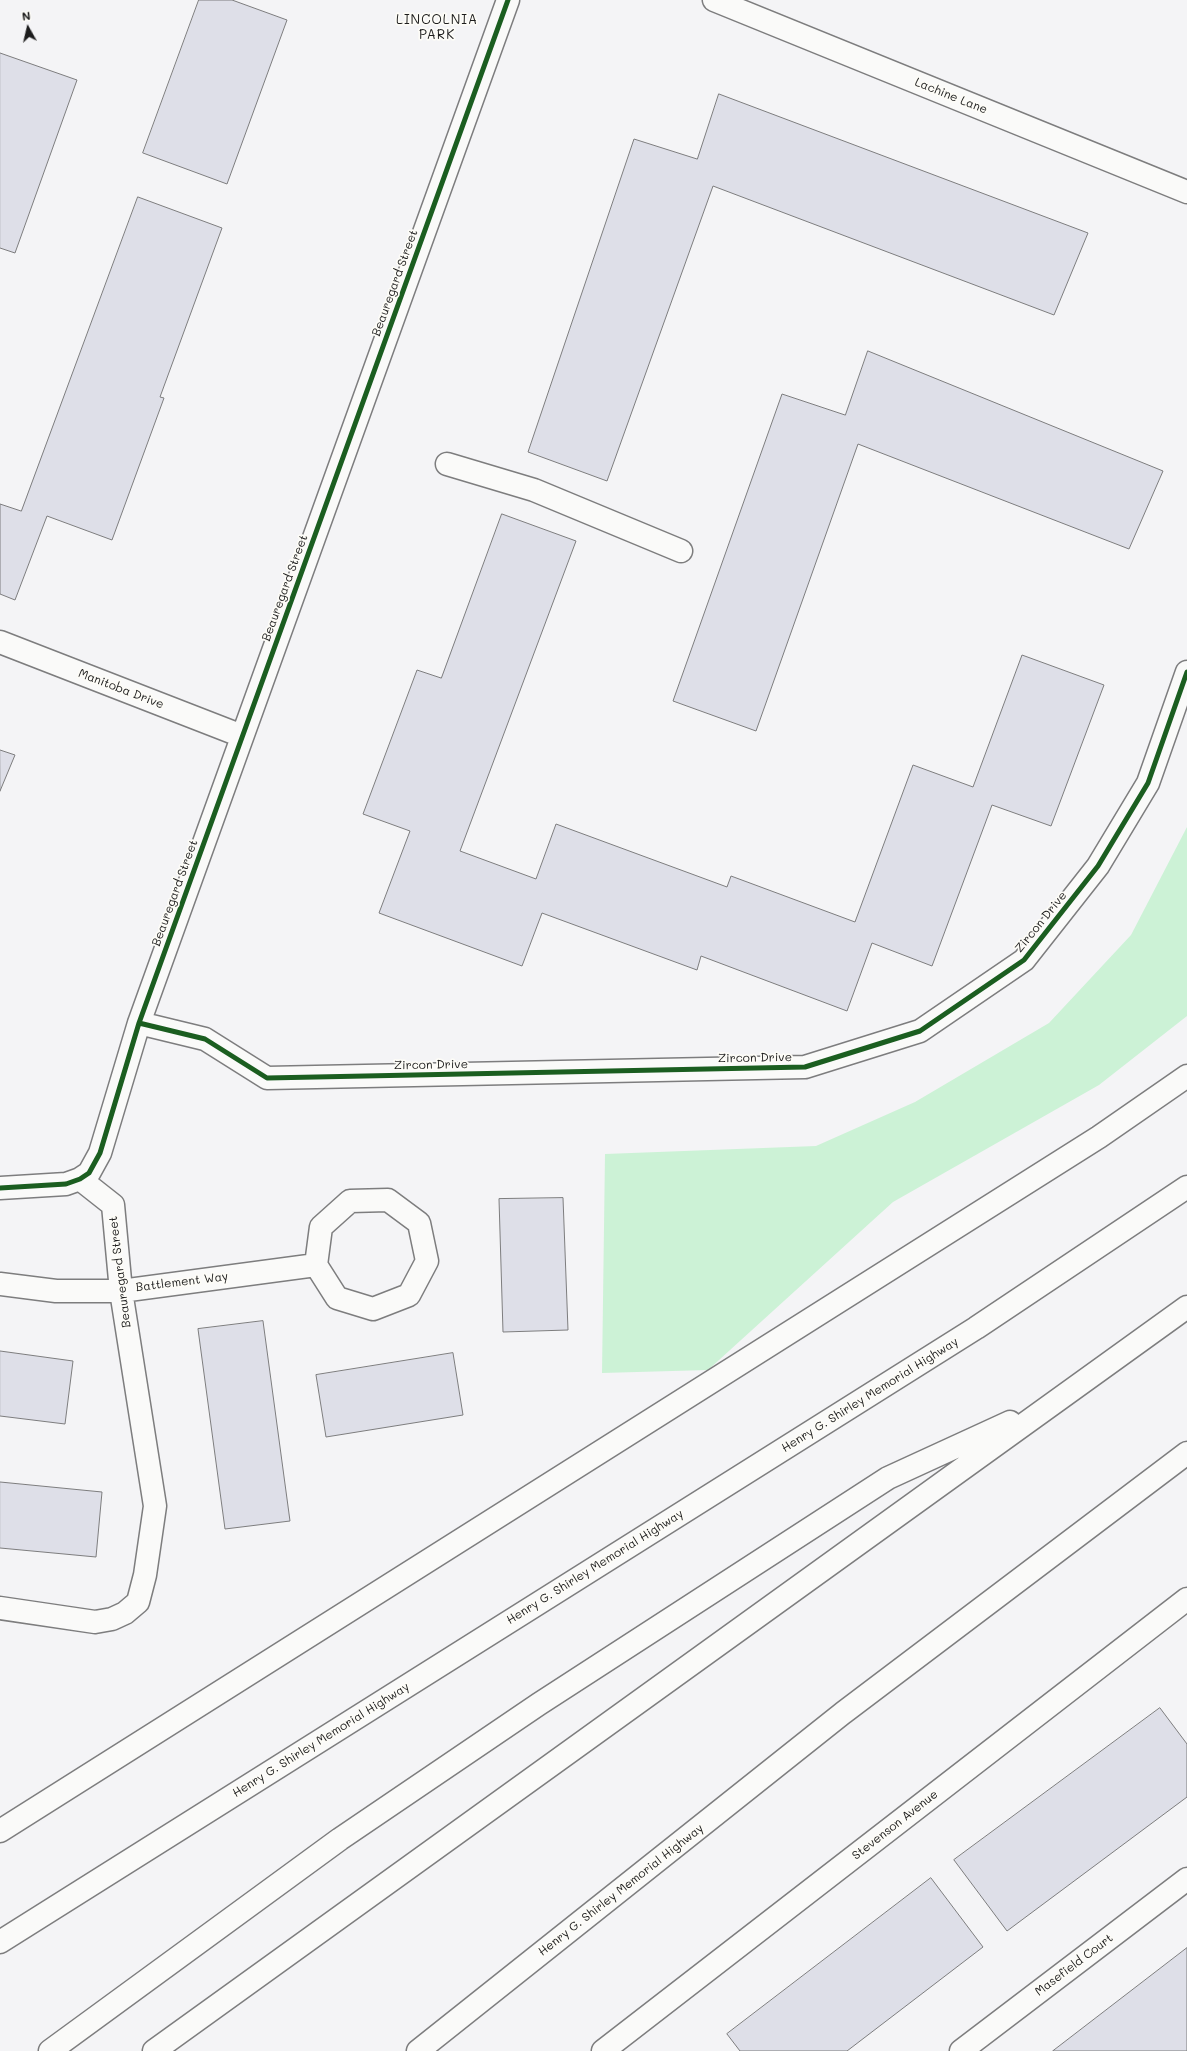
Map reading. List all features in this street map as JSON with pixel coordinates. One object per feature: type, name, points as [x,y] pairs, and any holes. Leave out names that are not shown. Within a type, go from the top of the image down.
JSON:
[{"type":"main road","name":"Beauregard Street","points":[[0,1608],[94,1622],[112,1619],[125,1613],[138,1602],[146,1575],[155,1506],[121,1291],[113,1206],[80,1179],[89,1173],[100,1153],[139,1023],[508,0]]},
{"type":"main road","name":"Lachine Lane","points":[[714,0],[1187,192]]},
{"type":"main road","points":[[447,464],[534,490],[681,551]]},
{"type":"main road","name":"Manitoba Drive","points":[[0,642],[242,736]]},
{"type":"main road","name":"Zircon Drive","points":[[139,1023],[205,1040],[267,1078],[806,1067],[920,1031],[1024,960],[1098,866],[1148,783],[1187,672]]},
{"type":"main road","points":[[0,1831],[1099,1137],[1187,1076]]},
{"type":"main road","points":[[0,1188],[66,1184],[80,1179]]},
{"type":"main road","name":"Henry G. Shirley Memorial Highway","points":[[0,1942],[969,1333],[1187,1187]]},
{"type":"main road","points":[[388,1200],[419,1223],[427,1261],[409,1295],[374,1309],[337,1298],[316,1265],[321,1227],[350,1201],[388,1200]]},
{"type":"main road","name":"Battlement Way","points":[[0,1284],[56,1291],[121,1291],[316,1265]]},
{"type":"main road","points":[[154,2051],[1187,1307]]},
{"type":"main road","points":[[50,2051],[340,1839],[539,1704],[888,1478],[1054,1403]]},
{"type":"main road","name":"Henry G. Shirley Memorial Highway","points":[[418,2051],[843,1713],[1187,1453]]},
{"type":"main road","name":"Stevenson Avenue","points":[[604,2051],[1187,1599]]},
{"type":"main road","name":"Masefield Court","points":[[961,2051],[1187,1879]]},
{"type":"green space","points":[[1187,827],[1187,1016],[1099,1085],[893,1202],[708,1370],[602,1373],[605,1154],[816,1146],[915,1102],[1049,1023],[1131,935]]},
{"type":"building","points":[[199,0],[232,0],[287,20],[227,184],[143,153]]},
{"type":"building","points":[[0,53],[77,80],[15,253],[0,248]]},
{"type":"building","points":[[719,94],[1088,233],[1054,315],[713,186],[607,481],[528,452],[634,139],[697,159]]},
{"type":"building","points":[[138,197],[222,228],[160,397],[164,398],[112,540],[47,516],[15,600],[0,594],[0,504],[21,511]]},
{"type":"building","points":[[868,351],[1163,471],[1129,549],[858,444],[756,731],[673,701],[782,394],[845,415]]},
{"type":"building","points":[[502,514],[576,541],[460,851],[536,879],[556,824],[727,887],[731,876],[855,922],[913,765],[973,787],[1022,655],[1104,685],[1051,826],[992,805],[932,966],[872,943],[847,1011],[701,956],[697,970],[542,913],[522,966],[379,913],[410,831],[363,814],[417,670],[441,678]]},
{"type":"building","points":[[0,750],[15,755],[0,791]]},
{"type":"building","points":[[563,1198],[568,1330],[503,1332],[499,1199]]},
{"type":"building","points":[[263,1321],[290,1521],[225,1529],[198,1329]]},
{"type":"building","points":[[0,1351],[73,1361],[65,1424],[0,1416]]},
{"type":"building","points":[[453,1353],[463,1415],[326,1437],[316,1375]]},
{"type":"building","points":[[0,1482],[102,1492],[96,1557],[0,1548]]},
{"type":"building","points":[[1160,1708],[1187,1744],[1187,1797],[1007,1931],[954,1860]]},
{"type":"building","points":[[931,1878],[983,1947],[847,2051],[740,2051],[727,2034]]},
{"type":"building","points":[[1187,1948],[1187,2051],[1053,2051]]},
{"type":"cycle path","points":[[0,1188],[66,1184],[80,1179],[89,1173],[100,1153],[139,1023],[508,0]]},
{"type":"cycle path","points":[[139,1023],[205,1039],[267,1078],[805,1067],[920,1031],[1024,960],[1098,866],[1148,783],[1187,672]]},
{"type":"district","name":"LINCOLNIA PARK","points":[[437,28]]}]
